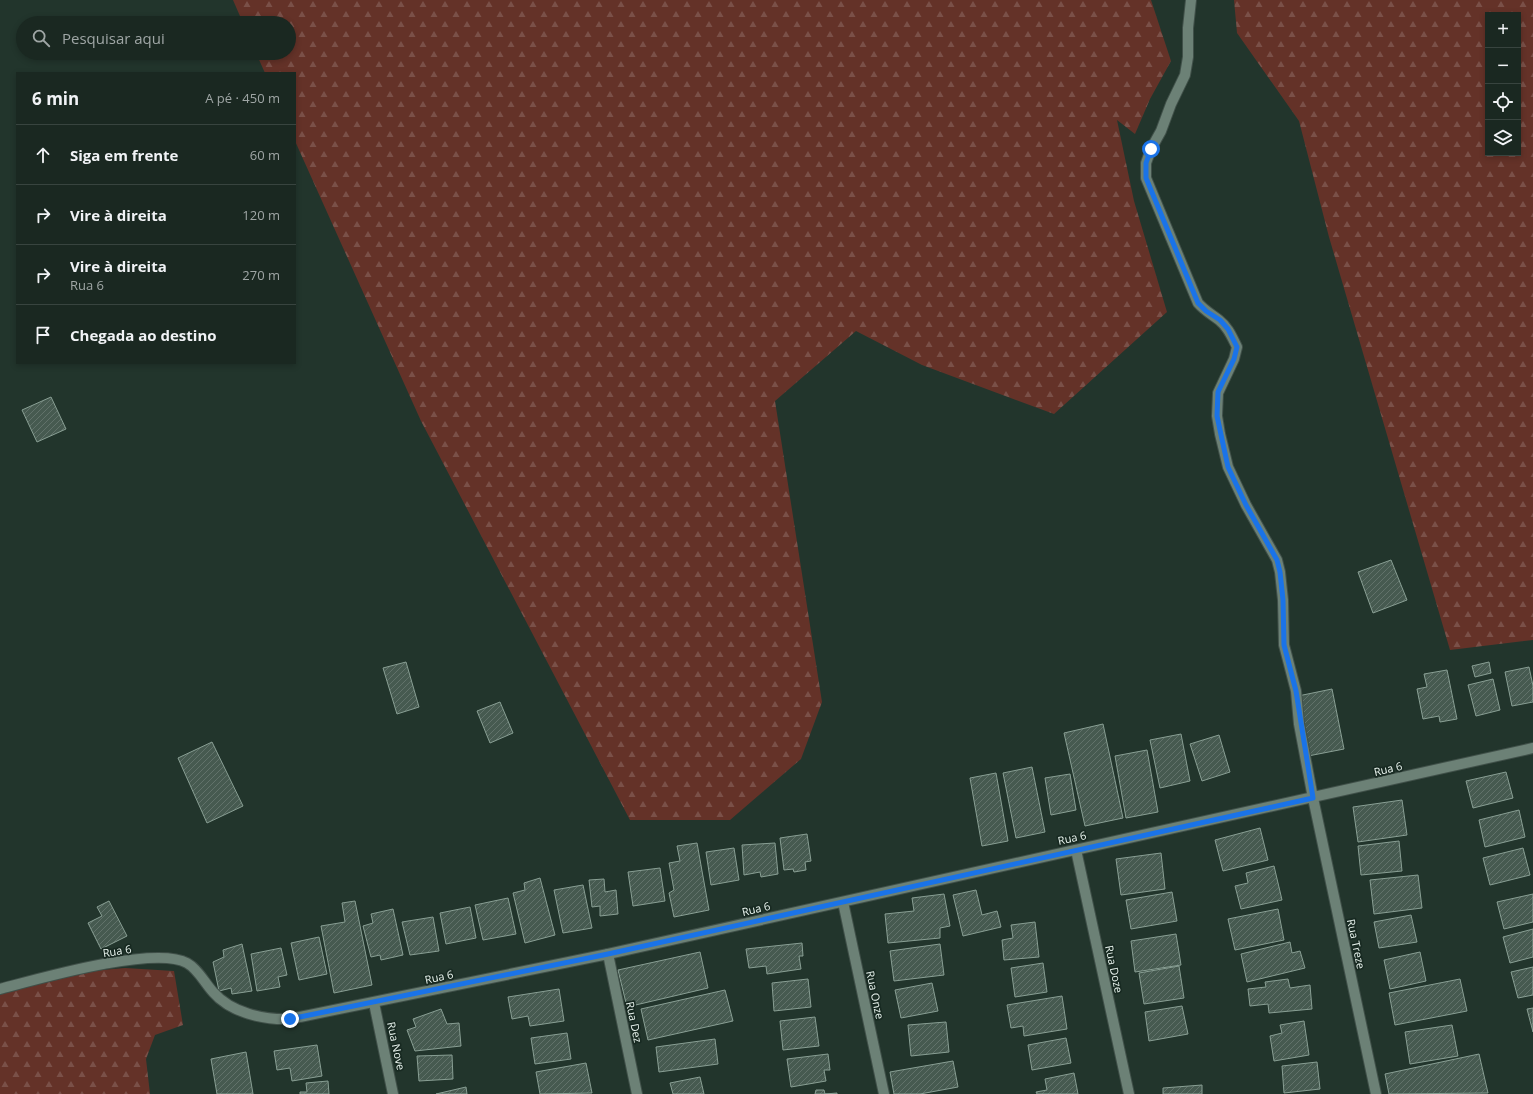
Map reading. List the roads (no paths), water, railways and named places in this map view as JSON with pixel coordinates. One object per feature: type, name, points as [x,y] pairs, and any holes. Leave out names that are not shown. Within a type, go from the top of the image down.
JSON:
[{"type":"street","name":"Rua Treze","points":[[1191,0],[1188,28],[1188,57],[1184,75],[1161,131],[1151,149],[1146,163],[1146,178],[1198,303],[1206,311],[1220,320],[1228,329],[1237,347],[1234,359],[1218,392],[1217,416],[1228,467],[1246,505],[1277,560],[1280,572],[1283,600],[1284,645],[1296,691],[1313,798],[1376,1094]]},
{"type":"street","name":"Rua 6","points":[[0,989],[82,968],[140,959],[168,957],[186,962],[196,970],[216,996],[246,1013],[272,1019],[290,1019],[608,954],[1533,748]]},
{"type":"street","name":"Rua Doze","points":[[1076,850],[1128,1094]]},
{"type":"street","name":"Rua Onze","points":[[843,902],[884,1094]]},
{"type":"street","name":"Rua Dez","points":[[608,954],[637,1094]]},
{"type":"street","name":"Rua Nove","points":[[374,1003],[393,1094]]}]
